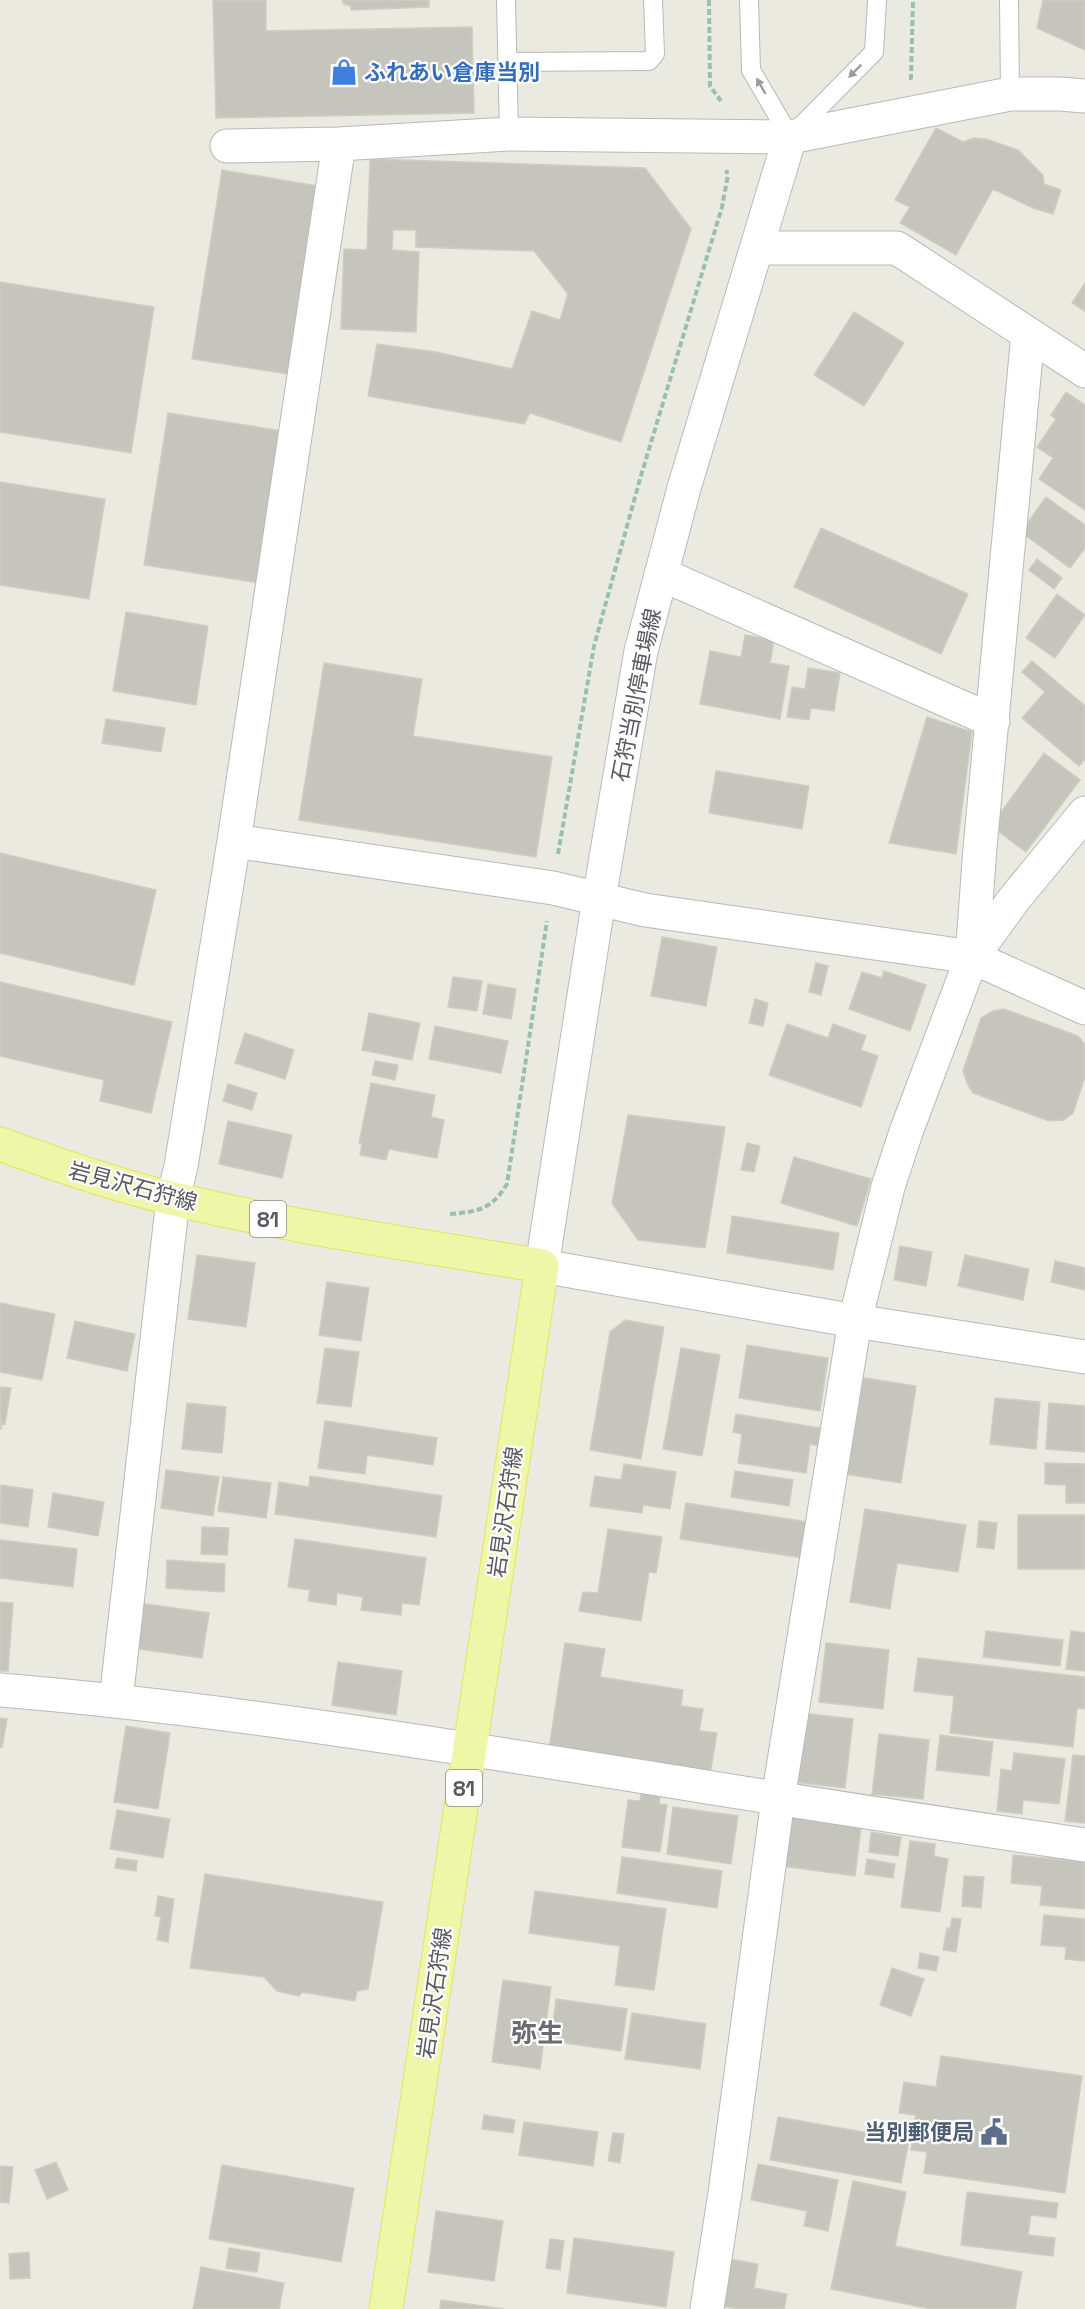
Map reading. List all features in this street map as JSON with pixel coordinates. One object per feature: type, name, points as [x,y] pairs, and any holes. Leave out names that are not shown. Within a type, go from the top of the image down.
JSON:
[{"type":"main road","name":"岩見沢石狩線","points":[[0,1144],[63,1167],[173,1199],[282,1222],[542,1266],[386,2309]]},
{"type":"street","points":[[227,146],[339,144],[509,134],[790,137],[1010,94],[1085,96]]},
{"type":"street","name":"石狩当別停車場線","points":[[542,1266],[599,899],[641,651],[684,488],[790,137]]},
{"type":"street","points":[[116,1700],[173,1199],[181,1166],[234,841],[339,144]]},
{"type":"street","points":[[758,248],[897,248],[1085,371]]},
{"type":"street","points":[[972,957],[1028,334]]},
{"type":"street","points":[[661,574],[993,721]]},
{"type":"street","points":[[707,2309],[725,2193],[778,1799],[855,1321],[888,1187],[906,1132],[972,957],[1015,898],[1085,813]]},
{"type":"street","points":[[234,841],[553,888],[645,910],[972,957],[1085,1008]]},
{"type":"street","points":[[542,1266],[855,1321],[1085,1357]]},
{"type":"street","points":[[0,1690],[116,1700],[470,1749],[778,1799],[1085,1845]]},
{"type":"lane","points":[[506,0],[509,134]]},
{"type":"lane","points":[[507,62],[649,61],[655,54],[653,0]]},
{"type":"lane","points":[[749,0],[751,70],[790,137],[874,52],[877,0]]},
{"type":"lane","points":[[1009,0],[1010,94]]},
{"type":"path","points":[[709,0],[710,86],[720,101]]},
{"type":"path","points":[[447,1214],[475,1212],[497,1199],[507,1184],[553,888],[594,646],[640,479],[722,207],[729,175],[725,167]]},
{"type":"building","name":"ふれあい倉庫当別","points":[[213,0],[266,0],[266,31],[472,27],[474,113],[216,118]]},
{"type":"building","points":[[342,0],[429,0],[429,7],[351,10],[351,6],[344,4]]},
{"type":"building","points":[[1043,0],[1085,0],[1085,50],[1037,28]]},
{"type":"building","points":[[936,128],[963,142],[974,138],[986,139],[1018,150],[1043,175],[1044,184],[1061,190],[1053,214],[1033,208],[993,189],[956,255],[900,223],[910,207],[895,200]]},
{"type":"building","points":[[370,159],[645,168],[691,229],[621,442],[530,413],[524,424],[368,396],[377,344],[436,352],[512,369],[532,311],[560,320],[568,294],[534,251],[416,247],[416,230],[393,230],[392,250],[419,252],[416,332],[341,329],[344,249],[367,250]]},
{"type":"building","points":[[222,170],[324,187],[294,375],[192,359]]},
{"type":"building","points":[[0,282],[154,307],[131,453],[0,432]]},
{"type":"building","points":[[1085,283],[1085,311],[1072,303]]},
{"type":"building","points":[[854,312],[904,343],[864,406],[814,375]]},
{"type":"building","points":[[1066,392],[1085,405],[1085,510],[1039,479],[1053,458],[1037,447],[1056,419],[1051,415]]},
{"type":"building","points":[[168,413],[289,432],[265,584],[144,565]]},
{"type":"building","points":[[0,482],[105,499],[89,599],[0,585]]},
{"type":"building","points":[[1046,497],[1085,525],[1085,548],[1070,568],[1021,532]]},
{"type":"building","points":[[821,528],[968,594],[941,654],[794,587]]},
{"type":"building","points":[[1037,559],[1062,578],[1054,589],[1029,570]]},
{"type":"building","points":[[1057,594],[1085,615],[1055,658],[1026,638]]},
{"type":"building","points":[[126,612],[208,626],[196,705],[113,691]]},
{"type":"building","points":[[745,635],[774,640],[770,663],[789,666],[780,719],[700,704],[710,651],[741,657]]},
{"type":"building","points":[[1032,661],[1085,706],[1085,759],[1079,766],[1022,718],[1045,692],[1022,672]]},
{"type":"building","points":[[324,663],[422,679],[413,736],[552,757],[536,857],[299,820]]},
{"type":"building","points":[[808,668],[840,673],[834,711],[811,708],[809,720],[787,717],[792,687],[805,689]]},
{"type":"building","points":[[927,717],[972,732],[956,854],[889,843]]},
{"type":"building","points":[[106,719],[165,728],[161,752],[102,743]]},
{"type":"building","points":[[1044,753],[1080,780],[1026,852],[991,826]]},
{"type":"building","points":[[716,771],[809,786],[802,829],[709,813]]},
{"type":"building","points":[[0,853],[156,890],[134,985],[0,953]]},
{"type":"building","points":[[662,937],[717,947],[706,1006],[651,996]]},
{"type":"building","points":[[816,963],[828,966],[821,995],[809,992]]},
{"type":"building","points":[[884,971],[926,985],[910,1031],[849,1009],[862,972],[882,978]]},
{"type":"building","points":[[453,977],[482,981],[477,1011],[448,1007]]},
{"type":"building","points":[[0,982],[172,1022],[151,1113],[100,1101],[104,1080],[0,1056]]},
{"type":"building","points":[[488,984],[516,989],[511,1019],[483,1014]]},
{"type":"building","points":[[755,999],[768,1003],[763,1026],[749,1023]]},
{"type":"building","points":[[1004,1009],[1078,1036],[1085,1045],[1085,1077],[1073,1113],[1064,1120],[1049,1121],[973,1093],[967,1083],[963,1071],[981,1018],[993,1011]]},
{"type":"building","points":[[369,1013],[420,1023],[412,1060],[362,1050]]},
{"type":"building","points":[[787,1024],[828,1038],[833,1024],[866,1036],[861,1050],[878,1056],[861,1107],[769,1075]]},
{"type":"building","points":[[435,1026],[508,1041],[501,1073],[429,1059]]},
{"type":"building","points":[[245,1033],[294,1050],[285,1079],[235,1063]]},
{"type":"building","points":[[375,1061],[398,1065],[395,1080],[372,1075]]},
{"type":"building","points":[[371,1083],[435,1095],[431,1117],[444,1120],[437,1158],[389,1149],[386,1160],[360,1155],[362,1143],[359,1143]]},
{"type":"building","points":[[228,1084],[257,1093],[252,1110],[223,1101]]},
{"type":"building","points":[[628,1115],[725,1127],[705,1248],[638,1240],[612,1203]]},
{"type":"building","points":[[228,1121],[292,1135],[282,1178],[219,1164]]},
{"type":"building","points":[[747,1143],[760,1146],[754,1172],[741,1170]]},
{"type":"building","points":[[794,1157],[871,1179],[857,1226],[781,1203]]},
{"type":"building","points":[[732,1216],[839,1233],[833,1270],[727,1253]]},
{"type":"building","points":[[900,1246],[932,1252],[926,1286],[894,1280]]},
{"type":"building","points":[[197,1255],[255,1263],[246,1327],[188,1319]]},
{"type":"building","points":[[965,1255],[1029,1269],[1023,1300],[958,1286]]},
{"type":"building","points":[[1055,1261],[1085,1268],[1085,1290],[1051,1282]]},
{"type":"building","points":[[327,1282],[369,1288],[361,1341],[319,1335]]},
{"type":"building","points":[[0,1303],[55,1314],[42,1380],[0,1372]]},
{"type":"building","points":[[625,1320],[664,1327],[641,1459],[590,1450],[610,1332]]},
{"type":"building","points":[[75,1321],[135,1334],[127,1371],[67,1358]]},
{"type":"building","points":[[747,1345],[828,1358],[820,1411],[739,1398]]},
{"type":"building","points":[[325,1348],[359,1352],[351,1407],[317,1403]]},
{"type":"building","points":[[681,1348],[720,1355],[702,1456],[663,1449]]},
{"type":"building","points":[[859,1377],[916,1386],[901,1483],[844,1474]]},
{"type":"building","points":[[0,1387],[11,1388],[5,1424],[2,1423],[1,1430]]},
{"type":"building","points":[[995,1398],[1040,1402],[1036,1449],[990,1444]]},
{"type":"building","points":[[187,1403],[226,1407],[222,1453],[182,1449]]},
{"type":"building","points":[[1049,1403],[1085,1406],[1085,1452],[1046,1449]]},
{"type":"building","points":[[736,1414],[820,1428],[818,1446],[810,1444],[806,1473],[738,1463],[742,1434],[733,1432]]},
{"type":"building","points":[[325,1421],[437,1438],[433,1465],[367,1455],[365,1474],[318,1468]]},
{"type":"building","points":[[1045,1463],[1085,1464],[1085,1503],[1066,1503],[1066,1485],[1045,1484]]},
{"type":"building","points":[[624,1464],[676,1472],[670,1509],[643,1505],[642,1513],[590,1506],[595,1476],[621,1480]]},
{"type":"building","points":[[166,1470],[219,1477],[213,1516],[161,1508]]},
{"type":"building","points":[[735,1471],[793,1480],[789,1506],[731,1497]]},
{"type":"building","points":[[310,1476],[442,1496],[436,1537],[275,1514],[279,1482],[309,1487]]},
{"type":"building","points":[[223,1477],[271,1483],[266,1518],[218,1511]]},
{"type":"building","points":[[1,1485],[33,1490],[28,1527],[0,1523]]},
{"type":"building","points":[[53,1493],[104,1502],[98,1536],[48,1527]]},
{"type":"building","points":[[686,1503],[808,1522],[802,1558],[680,1539]]},
{"type":"building","points":[[865,1509],[966,1525],[958,1572],[897,1563],[890,1609],[850,1602]]},
{"type":"building","points":[[1018,1515],[1085,1515],[1085,1569],[1018,1569]]},
{"type":"building","points":[[979,1521],[997,1523],[994,1549],[977,1547]]},
{"type":"building","points":[[202,1527],[229,1528],[227,1555],[201,1554]]},
{"type":"building","points":[[608,1529],[662,1537],[656,1573],[649,1572],[641,1621],[579,1611],[583,1592],[598,1593]]},
{"type":"building","points":[[295,1539],[426,1558],[419,1605],[402,1603],[401,1615],[361,1610],[363,1597],[337,1593],[336,1605],[308,1601],[310,1590],[288,1587]]},
{"type":"building","points":[[0,1540],[77,1549],[73,1587],[0,1578]]},
{"type":"building","points":[[167,1560],[225,1564],[224,1592],[166,1588]]},
{"type":"building","points":[[0,1602],[13,1603],[8,1671],[0,1671]]},
{"type":"building","points":[[139,1603],[209,1613],[202,1658],[132,1648]]},
{"type":"building","points":[[986,1631],[1063,1640],[1060,1666],[983,1657]]},
{"type":"building","points":[[1071,1631],[1085,1633],[1085,1671],[1066,1669]]},
{"type":"building","points":[[565,1643],[605,1649],[600,1677],[683,1690],[681,1706],[703,1709],[699,1731],[717,1733],[710,1774],[549,1749]]},
{"type":"building","points":[[826,1643],[889,1650],[883,1709],[819,1702]]},
{"type":"building","points":[[918,1658],[1085,1677],[1085,1709],[1077,1708],[1073,1747],[950,1733],[954,1696],[914,1691]]},
{"type":"building","points":[[338,1662],[402,1671],[396,1715],[332,1705]]},
{"type":"building","points":[[801,1713],[853,1719],[845,1788],[794,1782]]},
{"type":"building","points":[[0,1718],[7,1719],[2,1747],[0,1747]]},
{"type":"building","points":[[126,1726],[170,1733],[158,1809],[114,1802]]},
{"type":"building","points":[[879,1734],[929,1740],[923,1799],[872,1794]]},
{"type":"building","points":[[940,1735],[993,1742],[989,1776],[936,1770]]},
{"type":"building","points":[[1014,1753],[1065,1759],[1059,1804],[1023,1800],[1022,1814],[997,1811],[1001,1769],[1012,1771]]},
{"type":"building","points":[[1073,1755],[1085,1756],[1085,1823],[1065,1821]]},
{"type":"building","points":[[641,1793],[660,1796],[659,1804],[667,1805],[660,1852],[622,1847],[628,1800],[640,1801]]},
{"type":"building","points":[[673,1807],[738,1816],[731,1864],[667,1854]]},
{"type":"building","points":[[117,1810],[170,1819],[163,1858],[110,1849]]},
{"type":"building","points":[[791,1817],[861,1827],[855,1876],[783,1866]]},
{"type":"building","points":[[871,1832],[901,1837],[898,1856],[869,1852]]},
{"type":"building","points":[[910,1841],[935,1844],[934,1856],[948,1859],[940,1912],[901,1907]]},
{"type":"building","points":[[1013,1855],[1085,1862],[1085,1909],[1040,1905],[1042,1886],[1011,1883]]},
{"type":"building","points":[[622,1857],[722,1871],[717,1908],[617,1893]]},
{"type":"building","points":[[117,1858],[137,1861],[136,1871],[115,1868]]},
{"type":"building","points":[[867,1859],[895,1864],[893,1878],[865,1874]]},
{"type":"building","points":[[205,1874],[383,1902],[368,1989],[357,1991],[355,2001],[302,1992],[299,1996],[277,1991],[264,1977],[190,1968]]},
{"type":"building","points":[[964,1876],[984,1877],[981,1908],[962,1906]]},
{"type":"building","points":[[535,1891],[666,1909],[654,1990],[615,1985],[620,1946],[529,1933]]},
{"type":"building","points":[[158,1896],[174,1899],[168,1942],[157,1940],[161,1917],[155,1916]]},
{"type":"building","points":[[1044,1915],[1085,1919],[1085,1961],[1065,1959],[1066,1947],[1041,1945]]},
{"type":"building","points":[[952,1918],[961,1919],[956,1952],[943,1950],[947,1928],[950,1929]]},
{"type":"building","points":[[920,1953],[939,1957],[936,1971],[918,1968]]},
{"type":"building","points":[[892,1968],[924,1979],[911,2016],[880,2005]]},
{"type":"building","points":[[503,1980],[551,1987],[540,2069],[492,2062]]},
{"type":"building","points":[[556,1999],[627,2009],[621,2051],[551,2041]]},
{"type":"building","points":[[632,2013],[706,2024],[700,2069],[625,2059]]},
{"type":"building","name":"当別郵便局","points":[[941,2056],[1082,2076],[1065,2193],[924,2173],[927,2152],[911,2150],[916,2115],[899,2113],[904,2082],[936,2087]]},
{"type":"building","points":[[484,2115],[515,2120],[513,2133],[482,2129]]},
{"type":"building","points":[[778,2117],[909,2140],[901,2183],[770,2160]]},
{"type":"building","points":[[524,2122],[598,2132],[593,2166],[519,2155]]},
{"type":"building","points":[[613,2133],[624,2134],[620,2163],[608,2161]]},
{"type":"building","points":[[56,2162],[68,2190],[47,2199],[35,2170]]},
{"type":"building","points":[[758,2164],[838,2180],[828,2231],[804,2226],[807,2211],[751,2200]]},
{"type":"building","points":[[222,2165],[354,2188],[341,2262],[209,2239]]},
{"type":"building","points":[[0,2166],[13,2167],[9,2203],[0,2202]]},
{"type":"building","points":[[853,2181],[906,2192],[895,2246],[1022,2272],[1015,2309],[931,2309],[831,2289]]},
{"type":"building","points":[[967,2192],[1058,2203],[1056,2218],[1031,2215],[1028,2235],[1055,2238],[1053,2256],[961,2245]]},
{"type":"building","points":[[436,2211],[503,2221],[494,2281],[428,2272]]},
{"type":"building","points":[[574,2238],[674,2252],[666,2307],[567,2293]]},
{"type":"building","points":[[550,2239],[564,2241],[560,2270],[546,2268]]},
{"type":"building","points":[[229,2248],[260,2253],[257,2272],[226,2268]]},
{"type":"building","points":[[29,2252],[30,2278],[10,2279],[9,2254]]},
{"type":"building","points":[[724,2258],[758,2264],[754,2288],[787,2294],[784,2309],[738,2309],[717,2305]]},
{"type":"building","points":[[201,2267],[284,2283],[279,2309],[193,2309]]},
{"type":"building","points":[[441,2300],[504,2309],[440,2309]]},
{"type":"place","name":"ふれあい倉庫当別","points":[[344,72]]},
{"type":"place","name":"当別郵便局","points":[[994,2132]]},
{"type":"district","name":"弥生","points":[[537,2033]]}]
